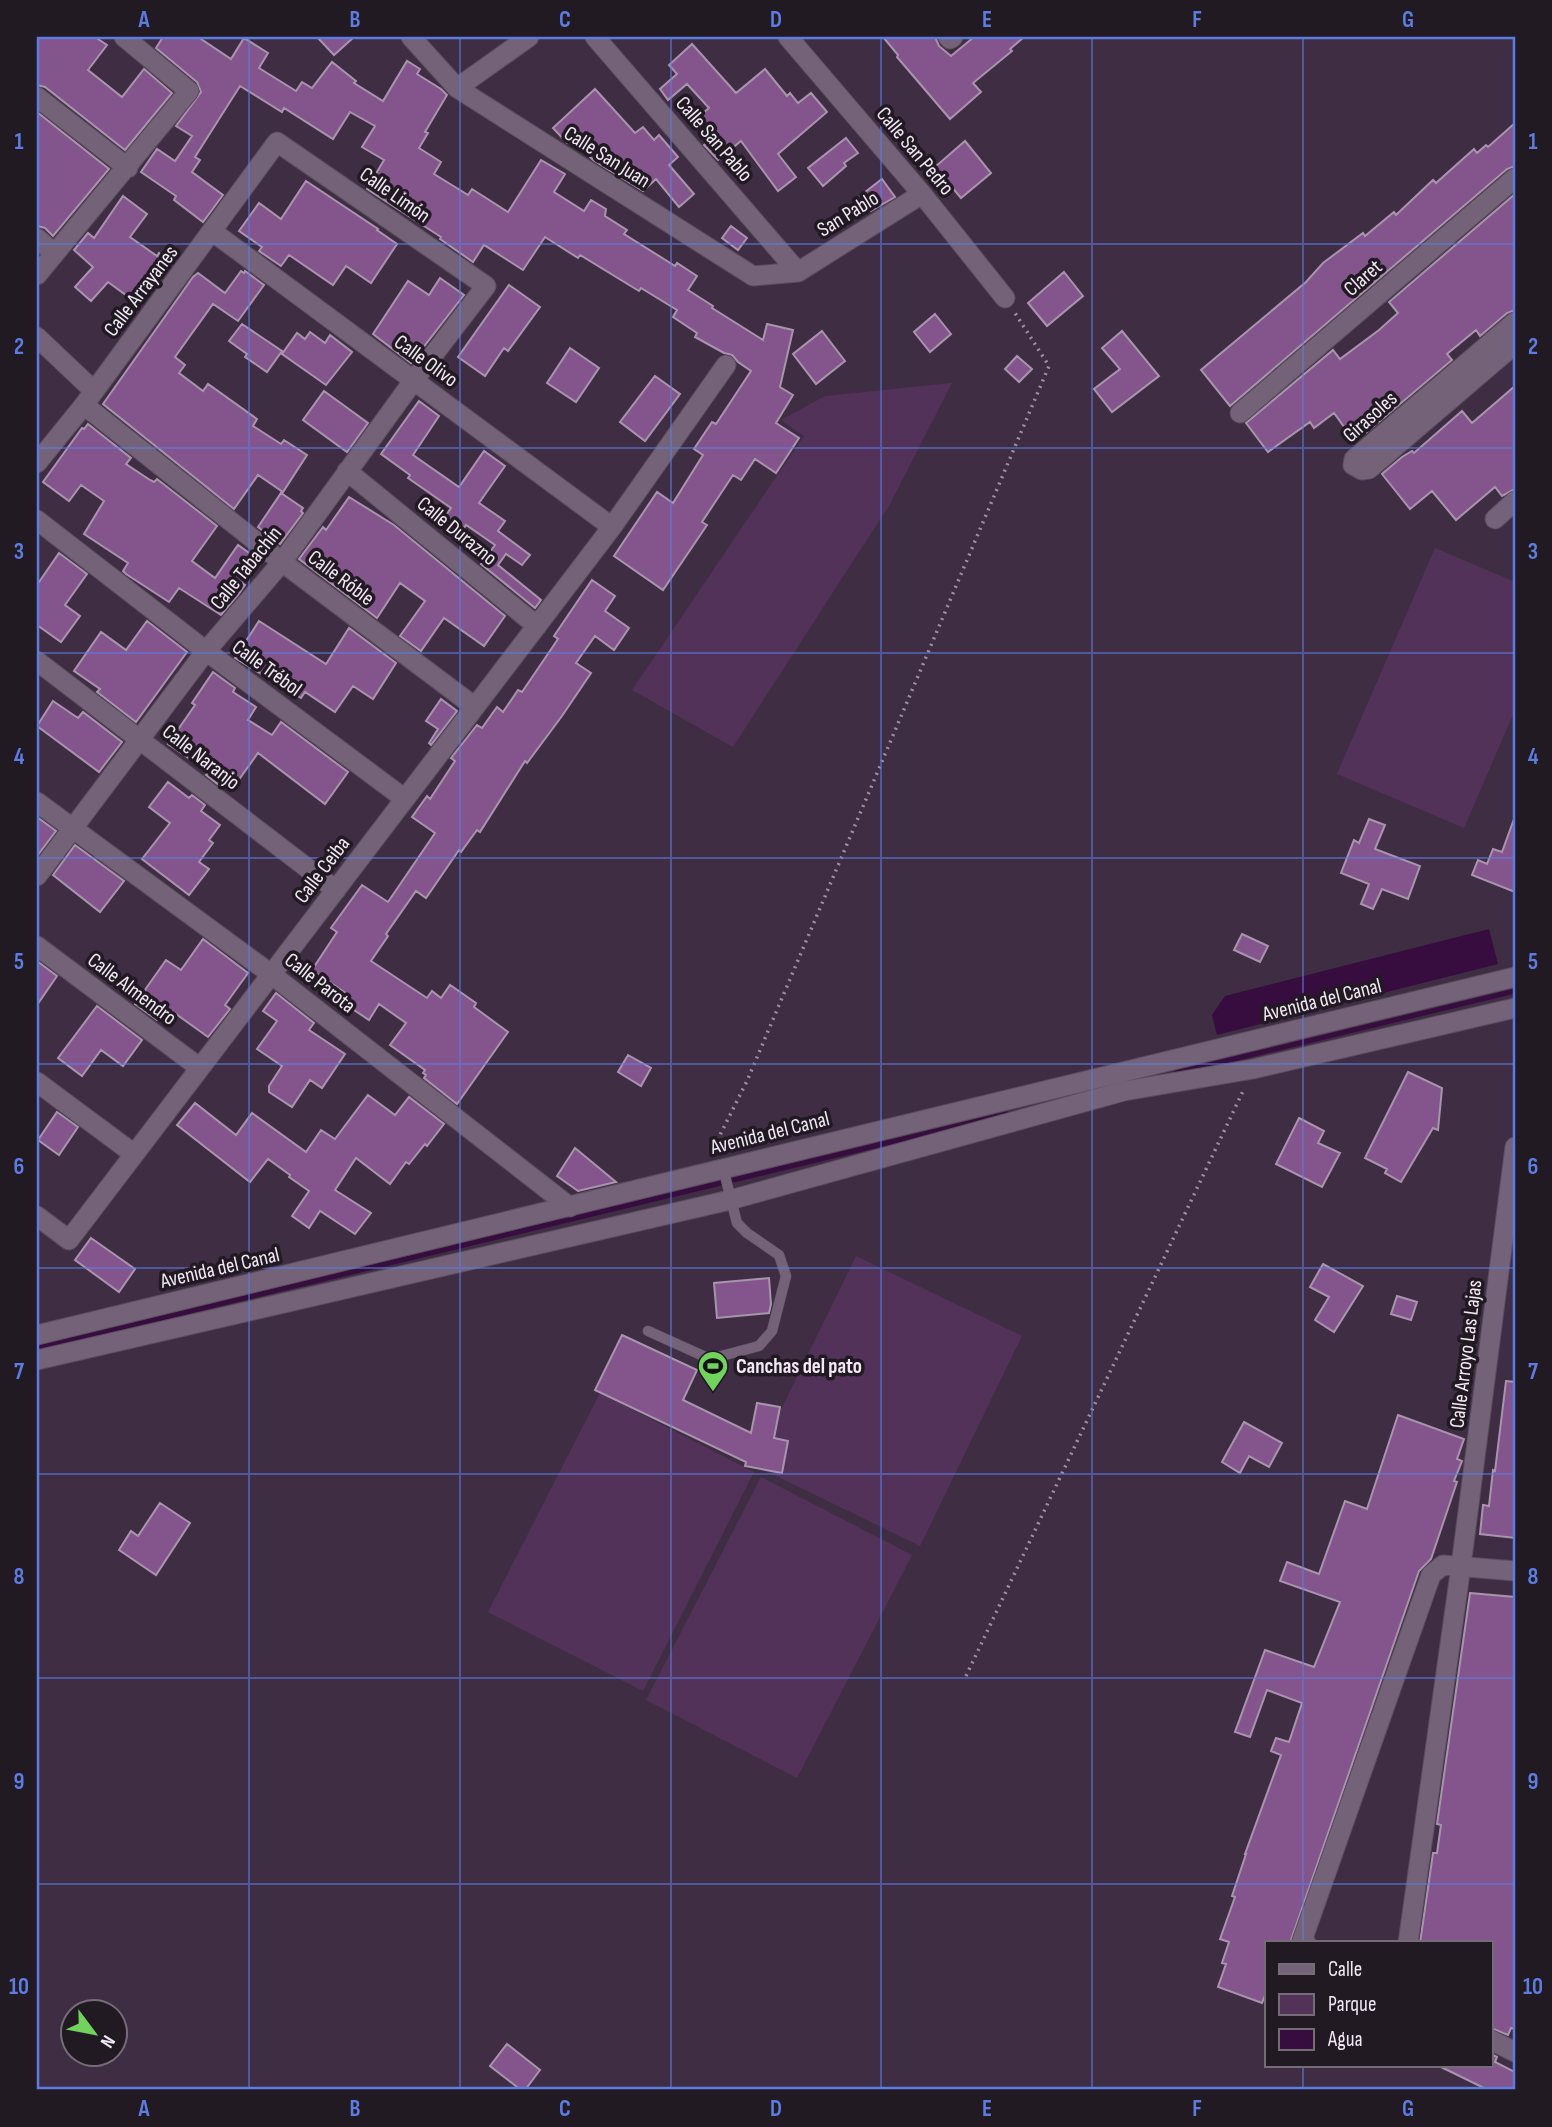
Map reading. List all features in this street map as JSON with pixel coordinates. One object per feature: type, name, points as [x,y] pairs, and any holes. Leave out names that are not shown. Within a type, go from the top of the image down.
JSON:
[{"type":"street","points":[[37,275],[189,91],[124,37]]},
{"type":"street","name":"Calle San Juan","points":[[411,37],[457,88],[753,276],[798,272]]},
{"type":"street","points":[[457,88],[529,37]]},
{"type":"street","name":"Calle San Pablo","points":[[594,37],[798,272]]},
{"type":"street","name":"Calle San Pedro","points":[[788,37],[922,194],[1005,298]]},
{"type":"street","points":[[37,97],[128,167]]},
{"type":"street","name":"Calle Arrayanes","points":[[37,463],[89,398],[277,142]]},
{"type":"street","name":"Calle Limón","points":[[277,142],[486,286]]},
{"type":"street","name":"Claret","points":[[1240,413],[1515,178]]},
{"type":"street","name":"San Pablo","points":[[798,272],[922,194]]},
{"type":"street","name":"Calle Olivo","points":[[213,232],[612,527]]},
{"type":"street","points":[[37,238],[54,253]]},
{"type":"street","name":"Calle Tabachín","points":[[37,876],[206,652],[282,562],[486,286]]},
{"type":"street","name":"Girasoles","points":[[1515,322],[1354,459],[1353,465],[1362,470],[1369,469],[1515,344]]},
{"type":"street","name":"Calle Róble","points":[[37,337],[89,398],[282,562],[475,707]]},
{"type":"street","name":"Calle Ceiba","points":[[37,1216],[69,1240],[612,527],[726,365]]},
{"type":"street","name":"Calle Durazno","points":[[348,471],[537,626]]},
{"type":"street","points":[[1495,519],[1515,501]]},
{"type":"street","name":"Calle Trébol","points":[[37,520],[206,652],[405,799]]},
{"type":"street","name":"Calle Naranjo","points":[[37,661],[336,890]]},
{"type":"street","name":"Calle Parota","points":[[37,802],[271,974],[570,1207]]},
{"type":"street","name":"Calle Almendro","points":[[37,946],[200,1068]]},
{"type":"street","name":"Avenida del Canal","points":[[37,1335],[570,1207],[700,1173],[726,1180],[1515,977]]},
{"type":"street","points":[[37,1360],[726,1180],[1124,1091],[1253,1069],[1515,1009]]},
{"type":"street","points":[[37,1083],[134,1154]]},
{"type":"street","name":"Calle Arroyo Las Lajas","points":[[1408,1941],[1461,1566],[1515,1147]]},
{"type":"street","points":[[1304,1941],[1431,1575],[1443,1565],[1515,1571]]},
{"type":"street","points":[[1492,2040],[1515,2052]]},
{"type":"lane","points":[[648,1331],[710,1359],[759,1346],[772,1331],[786,1276],[779,1255],[737,1223],[726,1180]]},
{"type":"path","points":[[700,1173],[747,1082],[1049,366],[1005,298]]},
{"type":"path","points":[[966,1676],[1253,1069]]},
{"type":"green space","points":[[952,383],[890,504],[733,747],[632,690],[804,436],[781,420],[825,396]]},
{"type":"green space","points":[[1435,548],[1515,582],[1515,710],[1464,828],[1337,774]]},
{"type":"green space","points":[[856,1256],[1022,1336],[920,1546],[754,1465]]},
{"type":"green space","points":[[600,1393],[754,1472],[643,1691],[488,1612]]},
{"type":"green space","points":[[761,1477],[912,1555],[797,1778],[646,1700]]},
{"type":"water","points":[[1489,929],[1498,964],[1217,1035],[1212,1015],[1225,996]]},
{"type":"building","points":[[37,37],[95,37],[107,45],[88,70],[122,97],[144,69],[172,93],[125,150],[45,87],[37,85]]},
{"type":"building","points":[[163,37],[198,37],[231,59],[244,38],[268,53],[259,68],[296,91],[302,82],[312,88],[332,62],[356,81],[354,83],[383,101],[407,61],[420,69],[417,74],[447,95],[425,132],[428,133],[419,148],[441,162],[434,174],[468,195],[472,189],[508,212],[541,160],[565,174],[554,192],[584,211],[591,200],[606,209],[605,216],[627,230],[624,234],[675,266],[677,263],[697,276],[688,290],[713,306],[712,308],[763,340],[767,324],[793,330],[780,387],[793,395],[776,423],[799,438],[776,473],[755,459],[741,480],[733,475],[702,522],[707,525],[663,590],[614,556],[657,492],[673,503],[703,455],[694,449],[712,422],[716,424],[751,371],[732,355],[695,337],[697,333],[673,317],[677,310],[641,288],[639,291],[580,255],[578,258],[545,237],[523,270],[484,245],[473,262],[440,239],[441,237],[367,189],[384,160],[362,147],[375,126],[350,112],[333,139],[284,108],[282,112],[240,86],[195,157],[200,160],[192,172],[223,195],[203,222],[174,200],[176,196],[141,172],[157,149],[175,161],[192,136],[176,126],[201,92],[197,82],[156,48]]},
{"type":"building","points":[[317,37],[354,37],[334,55]]},
{"type":"building","points":[[883,37],[935,37],[939,46],[951,56],[974,37],[1024,37],[1010,49],[1012,51],[973,83],[981,92],[950,119]]},
{"type":"building","points":[[692,44],[736,93],[765,69],[787,96],[790,93],[798,103],[811,93],[827,112],[778,154],[796,177],[778,191],[741,141],[718,160],[704,145],[712,138],[696,119],[709,108],[687,84],[668,100],[660,89],[677,74],[669,65]]},
{"type":"building","points":[[595,89],[635,133],[643,127],[654,140],[659,135],[678,157],[669,165],[694,194],[679,207],[656,179],[643,191],[593,160],[572,139],[567,143],[553,128]]},
{"type":"building","points":[[37,112],[109,169],[53,236],[45,228],[37,226]]},
{"type":"building","points":[[1515,123],[1515,166],[1507,169],[1230,406],[1201,370],[1306,282],[1323,263],[1363,233],[1365,236],[1394,212],[1396,215],[1433,180],[1436,183],[1474,149],[1477,153],[1486,145],[1488,147]]},
{"type":"building","points":[[846,138],[858,153],[844,163],[846,166],[823,186],[808,168]]},
{"type":"building","points":[[965,141],[991,173],[961,198],[935,167]]},
{"type":"building","points":[[882,179],[895,197],[871,211],[860,196]]},
{"type":"building","points":[[306,181],[397,244],[371,283],[346,266],[333,285],[289,255],[281,266],[259,251],[262,247],[239,231],[259,203],[281,219]]},
{"type":"building","points":[[1515,194],[1515,310],[1507,313],[1480,336],[1476,330],[1447,354],[1452,360],[1355,442],[1334,413],[1314,428],[1310,422],[1268,452],[1246,423],[1333,350],[1340,359],[1379,330],[1398,313],[1389,302]]},
{"type":"building","points":[[123,196],[147,214],[130,237],[157,256],[159,253],[173,263],[157,284],[150,279],[134,301],[108,282],[91,301],[75,287],[93,267],[74,250],[88,233],[94,238]]},
{"type":"building","points":[[731,226],[747,238],[738,250],[722,238]]},
{"type":"building","points":[[241,271],[264,285],[238,321],[213,304],[175,357],[185,365],[179,373],[203,391],[208,384],[257,419],[253,426],[281,444],[284,440],[307,455],[283,492],[258,475],[234,509],[103,404],[193,277],[198,273],[225,293]]},
{"type":"building","points":[[1064,272],[1083,296],[1047,326],[1028,303]]},
{"type":"building","points":[[440,278],[464,295],[411,363],[373,334],[408,281],[429,295]]},
{"type":"building","points":[[509,285],[540,307],[508,351],[504,348],[485,376],[458,357]]},
{"type":"building","points":[[935,314],[951,334],[930,352],[914,332]]},
{"type":"building","points":[[242,324],[282,351],[267,372],[245,357],[247,354],[229,341]]},
{"type":"building","points":[[822,331],[845,361],[816,384],[793,354]]},
{"type":"building","points":[[1122,331],[1159,376],[1112,412],[1094,389],[1120,369],[1102,348]]},
{"type":"building","points":[[310,332],[325,343],[330,335],[352,352],[326,385],[282,354],[297,333],[305,339]]},
{"type":"building","points":[[570,348],[599,368],[576,402],[547,383]]},
{"type":"building","points":[[1017,356],[1032,369],[1019,382],[1005,369]]},
{"type":"building","points":[[655,376],[680,394],[645,441],[620,422]]},
{"type":"building","points":[[1515,386],[1515,489],[1502,496],[1495,487],[1456,520],[1432,491],[1410,509],[1382,474],[1402,457],[1412,451],[1414,453],[1462,411],[1472,423]]},
{"type":"building","points":[[324,391],[368,423],[347,452],[303,420]]},
{"type":"building","points":[[419,401],[439,416],[413,455],[459,487],[484,451],[505,466],[479,503],[505,521],[498,531],[530,555],[522,565],[506,554],[498,565],[541,600],[535,608],[481,564],[495,545],[466,525],[462,531],[444,518],[451,508],[408,478],[410,475],[381,454]]},
{"type":"building","points":[[88,424],[131,458],[126,464],[154,482],[157,479],[217,526],[192,561],[215,578],[238,545],[259,560],[242,583],[245,585],[221,615],[179,588],[169,602],[126,574],[123,571],[128,563],[84,534],[104,501],[81,485],[69,501],[43,482],[82,428]]},
{"type":"building","points":[[281,493],[303,508],[303,513],[280,544],[258,527]]},
{"type":"building","points":[[349,497],[394,525],[505,616],[484,646],[444,618],[421,651],[400,636],[425,601],[400,583],[377,618],[299,559],[323,527],[326,530]]},
{"type":"building","points":[[59,553],[87,574],[65,605],[80,616],[61,642],[37,625],[37,585]]},
{"type":"building","points":[[592,580],[615,596],[605,611],[629,628],[614,650],[595,636],[576,663],[591,673],[562,716],[527,763],[525,761],[480,832],[477,830],[461,852],[459,850],[426,898],[416,891],[371,961],[427,998],[432,991],[441,998],[450,985],[476,1003],[474,1007],[508,1032],[457,1104],[424,1078],[425,1070],[390,1045],[406,1023],[379,1004],[369,1020],[342,1002],[347,994],[312,970],[337,932],[331,928],[362,885],[388,902],[435,833],[412,817],[427,796],[430,799],[455,761],[451,758],[477,725],[482,728],[497,707],[503,712],[518,690],[522,692],[558,639],[554,636]]},
{"type":"building","points":[[147,621],[187,652],[136,722],[97,692],[100,689],[74,671],[101,632],[126,650]]},
{"type":"building","points":[[259,621],[326,664],[349,628],[396,663],[373,699],[353,686],[335,712],[305,692],[301,698],[235,658]]},
{"type":"building","points":[[213,672],[235,688],[233,692],[256,707],[248,720],[272,735],[281,722],[348,772],[325,804],[258,753],[233,788],[223,782],[220,786],[206,775],[209,772],[168,744],[195,705],[192,703]]},
{"type":"building","points":[[441,699],[457,711],[431,745],[429,743],[438,729],[426,721]]},
{"type":"building","points":[[53,701],[78,718],[83,712],[122,742],[99,772],[37,726]]},
{"type":"building","points":[[168,782],[189,798],[192,795],[205,805],[201,811],[220,825],[209,840],[213,843],[199,862],[209,869],[189,895],[142,859],[170,823],[149,807]]},
{"type":"building","points":[[37,817],[56,831],[37,856]]},
{"type":"building","points":[[1369,819],[1385,825],[1375,849],[1420,866],[1408,899],[1382,889],[1373,909],[1361,904],[1369,884],[1341,873],[1354,840],[1359,843]]},
{"type":"building","points":[[1514,819],[1515,892],[1472,875],[1478,860],[1487,864],[1493,849],[1502,852]]},
{"type":"building","points":[[75,845],[124,881],[100,912],[53,875]]},
{"type":"building","points":[[1242,934],[1268,946],[1260,962],[1234,950]]},
{"type":"building","points":[[203,939],[248,973],[225,1005],[230,1009],[208,1037],[169,1009],[157,1020],[135,1004],[166,960],[181,970]]},
{"type":"building","points":[[37,961],[57,976],[37,1005]]},
{"type":"building","points":[[276,993],[314,1023],[309,1030],[345,1054],[322,1088],[310,1080],[292,1107],[269,1092],[269,1086],[282,1066],[257,1049],[277,1021],[263,1011]]},
{"type":"building","points":[[97,1006],[142,1040],[123,1066],[101,1050],[82,1076],[58,1058]]},
{"type":"building","points":[[628,1055],[651,1068],[641,1086],[618,1072]]},
{"type":"building","points":[[1408,1072],[1442,1088],[1438,1130],[1433,1128],[1401,1182],[1385,1173],[1387,1169],[1365,1158]]},
{"type":"building","points":[[368,1095],[395,1115],[409,1097],[444,1124],[409,1164],[406,1162],[390,1184],[356,1158],[335,1190],[371,1213],[355,1234],[320,1211],[309,1228],[292,1216],[309,1191],[289,1177],[290,1175],[268,1159],[250,1182],[177,1125],[195,1103],[236,1135],[252,1113],[306,1152],[321,1130],[335,1139]]},
{"type":"building","points":[[57,1112],[78,1127],[59,1155],[38,1140]]},
{"type":"building","points":[[1299,1118],[1324,1131],[1318,1143],[1340,1153],[1322,1187],[1276,1164]]},
{"type":"building","points":[[575,1148],[616,1182],[578,1191],[557,1176]]},
{"type":"building","points":[[91,1238],[135,1269],[119,1292],[75,1260]]},
{"type":"building","points":[[1323,1264],[1363,1286],[1334,1332],[1315,1320],[1329,1297],[1310,1287]]},
{"type":"building","points":[[769,1278],[769,1313],[717,1318],[714,1283]]},
{"type":"building","points":[[1397,1296],[1417,1302],[1411,1320],[1391,1314]]},
{"type":"building","points":[[622,1335],[697,1370],[683,1400],[751,1433],[757,1403],[780,1407],[774,1438],[788,1441],[782,1473],[745,1466],[746,1462],[595,1390]]},
{"type":"building","points":[[1506,1381],[1515,1382],[1515,1538],[1480,1534],[1483,1505],[1489,1506],[1493,1470],[1495,1471]]},
{"type":"building","points":[[1398,1415],[1464,1439],[1457,1459],[1462,1461],[1454,1481],[1457,1482],[1431,1559],[1419,1571],[1291,1941],[1265,1941],[1265,1995],[1262,2003],[1218,1987],[1226,1964],[1222,1963],[1229,1942],[1220,1939],[1235,1897],[1232,1896],[1245,1854],[1281,1755],[1271,1751],[1276,1738],[1289,1742],[1302,1703],[1267,1690],[1250,1737],[1235,1732],[1265,1650],[1314,1667],[1340,1602],[1280,1581],[1287,1562],[1319,1574],[1345,1501],[1367,1509]]},
{"type":"building","points":[[1244,1422],[1282,1443],[1269,1467],[1249,1456],[1240,1473],[1222,1462]]},
{"type":"building","points":[[160,1503],[190,1523],[156,1575],[119,1550],[131,1531],[138,1536]]},
{"type":"building","points":[[1470,1593],[1515,1597],[1515,2029],[1511,2028],[1508,2035],[1492,2028],[1492,1941],[1420,1941],[1433,1853],[1437,1853],[1441,1825],[1437,1824]]},
{"type":"building","points":[[507,2044],[540,2070],[525,2090],[521,2090],[490,2066]]},
{"type":"building","points":[[1492,2054],[1497,2057],[1495,2062],[1515,2072],[1515,2090],[1488,2090],[1443,2068],[1492,2068]]},
{"type":"waterway","points":[[1176,1073],[1515,991]]},
{"type":"waterway","points":[[37,1348],[1007,1114]]},
{"type":"place","name":"Canchas del pato","points":[[713,1393]]}]
